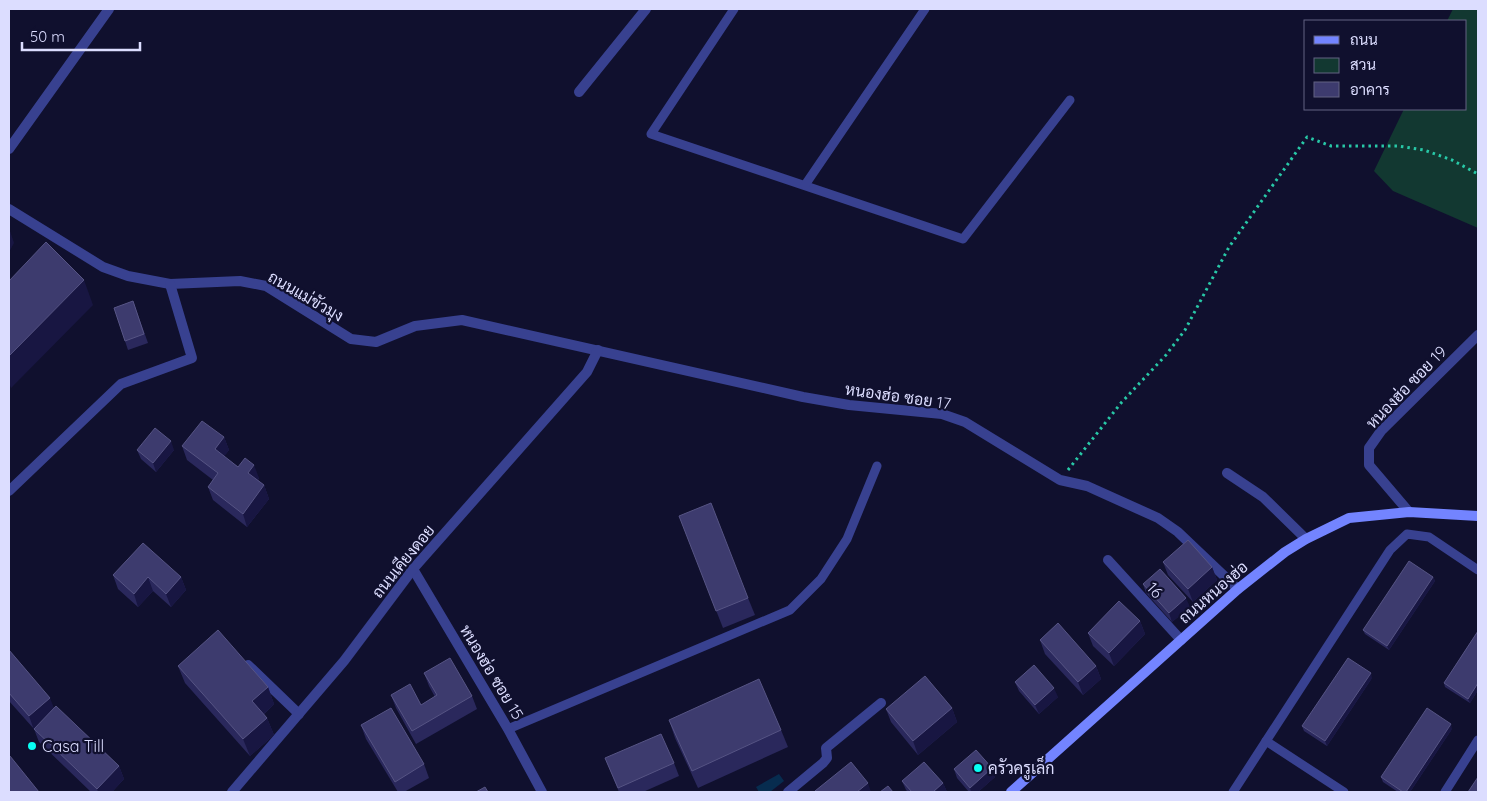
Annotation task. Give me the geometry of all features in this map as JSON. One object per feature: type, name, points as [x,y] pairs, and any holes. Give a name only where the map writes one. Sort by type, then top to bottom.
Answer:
[{"type":"street","points":[[9,149],[109,9]]},
{"type":"street","points":[[579,92],[646,9]]},
{"type":"street","name":"ถนนแม่ขัวมุง","points":[[9,209],[103,267],[128,276],[170,284],[240,282],[266,286],[351,339],[376,342],[415,326],[462,320],[598,350]]},
{"type":"street","points":[[9,491],[121,384],[192,358],[170,284]]},
{"type":"street","name":"หนองฮ่อ ซอย 19","points":[[1409,512],[1369,465],[1369,448],[1380,430],[1478,335]]},
{"type":"street","name":"หนองฮ่อ ซอย 17","points":[[598,350],[849,405],[942,414],[965,422],[1060,480],[1087,486],[1158,518],[1178,532],[1238,588]]},
{"type":"street","name":"ถนนเคียงดอย","points":[[235,791],[344,661],[412,568],[587,372],[598,350]]},
{"type":"street","points":[[1227,472],[1263,497],[1306,539]]},
{"type":"street","name":"ถนนหนองฮ่อ","points":[[1011,792],[1238,588],[1285,552],[1306,539],[1349,518],[1409,512],[1478,516]]},
{"type":"street","name":"16","points":[[1108,560],[1181,640]]},
{"type":"street","name":"หนองฮ่อ ซอย 15","points":[[412,568],[508,729],[542,792]]},
{"type":"street","points":[[237,655],[299,714]]},
{"type":"street","points":[[788,792],[823,763],[828,753],[826,748],[881,703]]},
{"type":"lane","points":[[734,9],[651,134],[963,239],[1070,100]]},
{"type":"lane","points":[[804,185],[925,9]]},
{"type":"lane","points":[[508,729],[790,610],[821,579],[847,539],[878,466]]},
{"type":"lane","points":[[1232,792],[1390,550],[1407,534],[1429,537],[1478,570]]},
{"type":"lane","points":[[1444,792],[1478,740]]},
{"type":"lane","points":[[1266,741],[1344,792]]},
{"type":"path","points":[[1060,480],[1121,403],[1166,355],[1185,330],[1229,247],[1307,137],[1331,146],[1398,146],[1424,150],[1452,160],[1478,174]]},
{"type":"green space","points":[[1453,9],[1478,9],[1478,228],[1393,191],[1374,171],[1404,110],[1467,110],[1467,20],[1448,20]]},
{"type":"water","points":[[779,774],[784,781],[770,792],[759,792],[756,787]]},
{"type":"building","points":[[46,242],[84,280],[9,356],[9,281]]},
{"type":"building","points":[[133,301],[144,334],[125,341],[114,308]]},
{"type":"building","points":[[202,421],[224,437],[215,449],[238,467],[245,458],[254,465],[248,473],[264,485],[243,514],[208,487],[218,473],[182,446]]},
{"type":"building","points":[[155,428],[171,441],[153,463],[137,450]]},
{"type":"building","points":[[711,503],[748,598],[716,611],[679,516]]},
{"type":"building","points":[[1188,540],[1212,567],[1188,589],[1163,562]]},
{"type":"building","points":[[143,543],[181,577],[166,594],[148,577],[134,594],[113,575]]},
{"type":"building","points":[[1409,561],[1433,577],[1387,646],[1363,630]]},
{"type":"building","points":[[1160,569],[1186,598],[1169,613],[1143,584]]},
{"type":"building","points":[[1119,601],[1140,621],[1109,653],[1088,633]]},
{"type":"building","points":[[1058,623],[1096,666],[1078,682],[1040,640]]},
{"type":"building","points":[[218,630],[268,687],[252,701],[267,718],[243,739],[178,666]]},
{"type":"building","points":[[1478,631],[1478,683],[1468,699],[1444,683]]},
{"type":"building","points":[[9,650],[50,698],[29,716],[9,693]]},
{"type":"building","points":[[450,658],[472,696],[412,731],[391,695],[410,684],[421,705],[437,695],[424,673]]},
{"type":"building","points":[[1348,658],[1371,673],[1325,741],[1302,726]]},
{"type":"building","points":[[1034,665],[1054,688],[1035,705],[1015,682]]},
{"type":"building","points":[[925,676],[952,708],[913,741],[886,709]]},
{"type":"building","points":[[759,679],[781,730],[692,771],[669,720]]},
{"type":"building","points":[[56,706],[119,766],[97,789],[34,729]]},
{"type":"building","points":[[391,708],[424,764],[395,782],[361,725]]},
{"type":"building","points":[[1427,708],[1451,724],[1406,792],[1403,792],[1381,777]]},
{"type":"building","points":[[661,734],[674,763],[618,788],[605,758]]},
{"type":"building","points":[[976,750],[992,768],[970,788],[954,769]]},
{"type":"building","points":[[10,756],[39,792],[9,792]]},
{"type":"building","points":[[851,762],[868,783],[857,792],[815,791]]},
{"type":"building","points":[[924,762],[943,783],[933,792],[912,792],[902,781]]},
{"type":"building","points":[[1478,777],[1478,792],[1468,792]]},
{"type":"building","points":[[888,786],[893,792],[880,792]]},
{"type":"building","points":[[485,787],[488,792],[476,792]]},
{"type":"place","name":"Casa Till","points":[[32,746]]},
{"type":"place","name":"ครัวครูเล็ก","points":[[978,768]]}]
